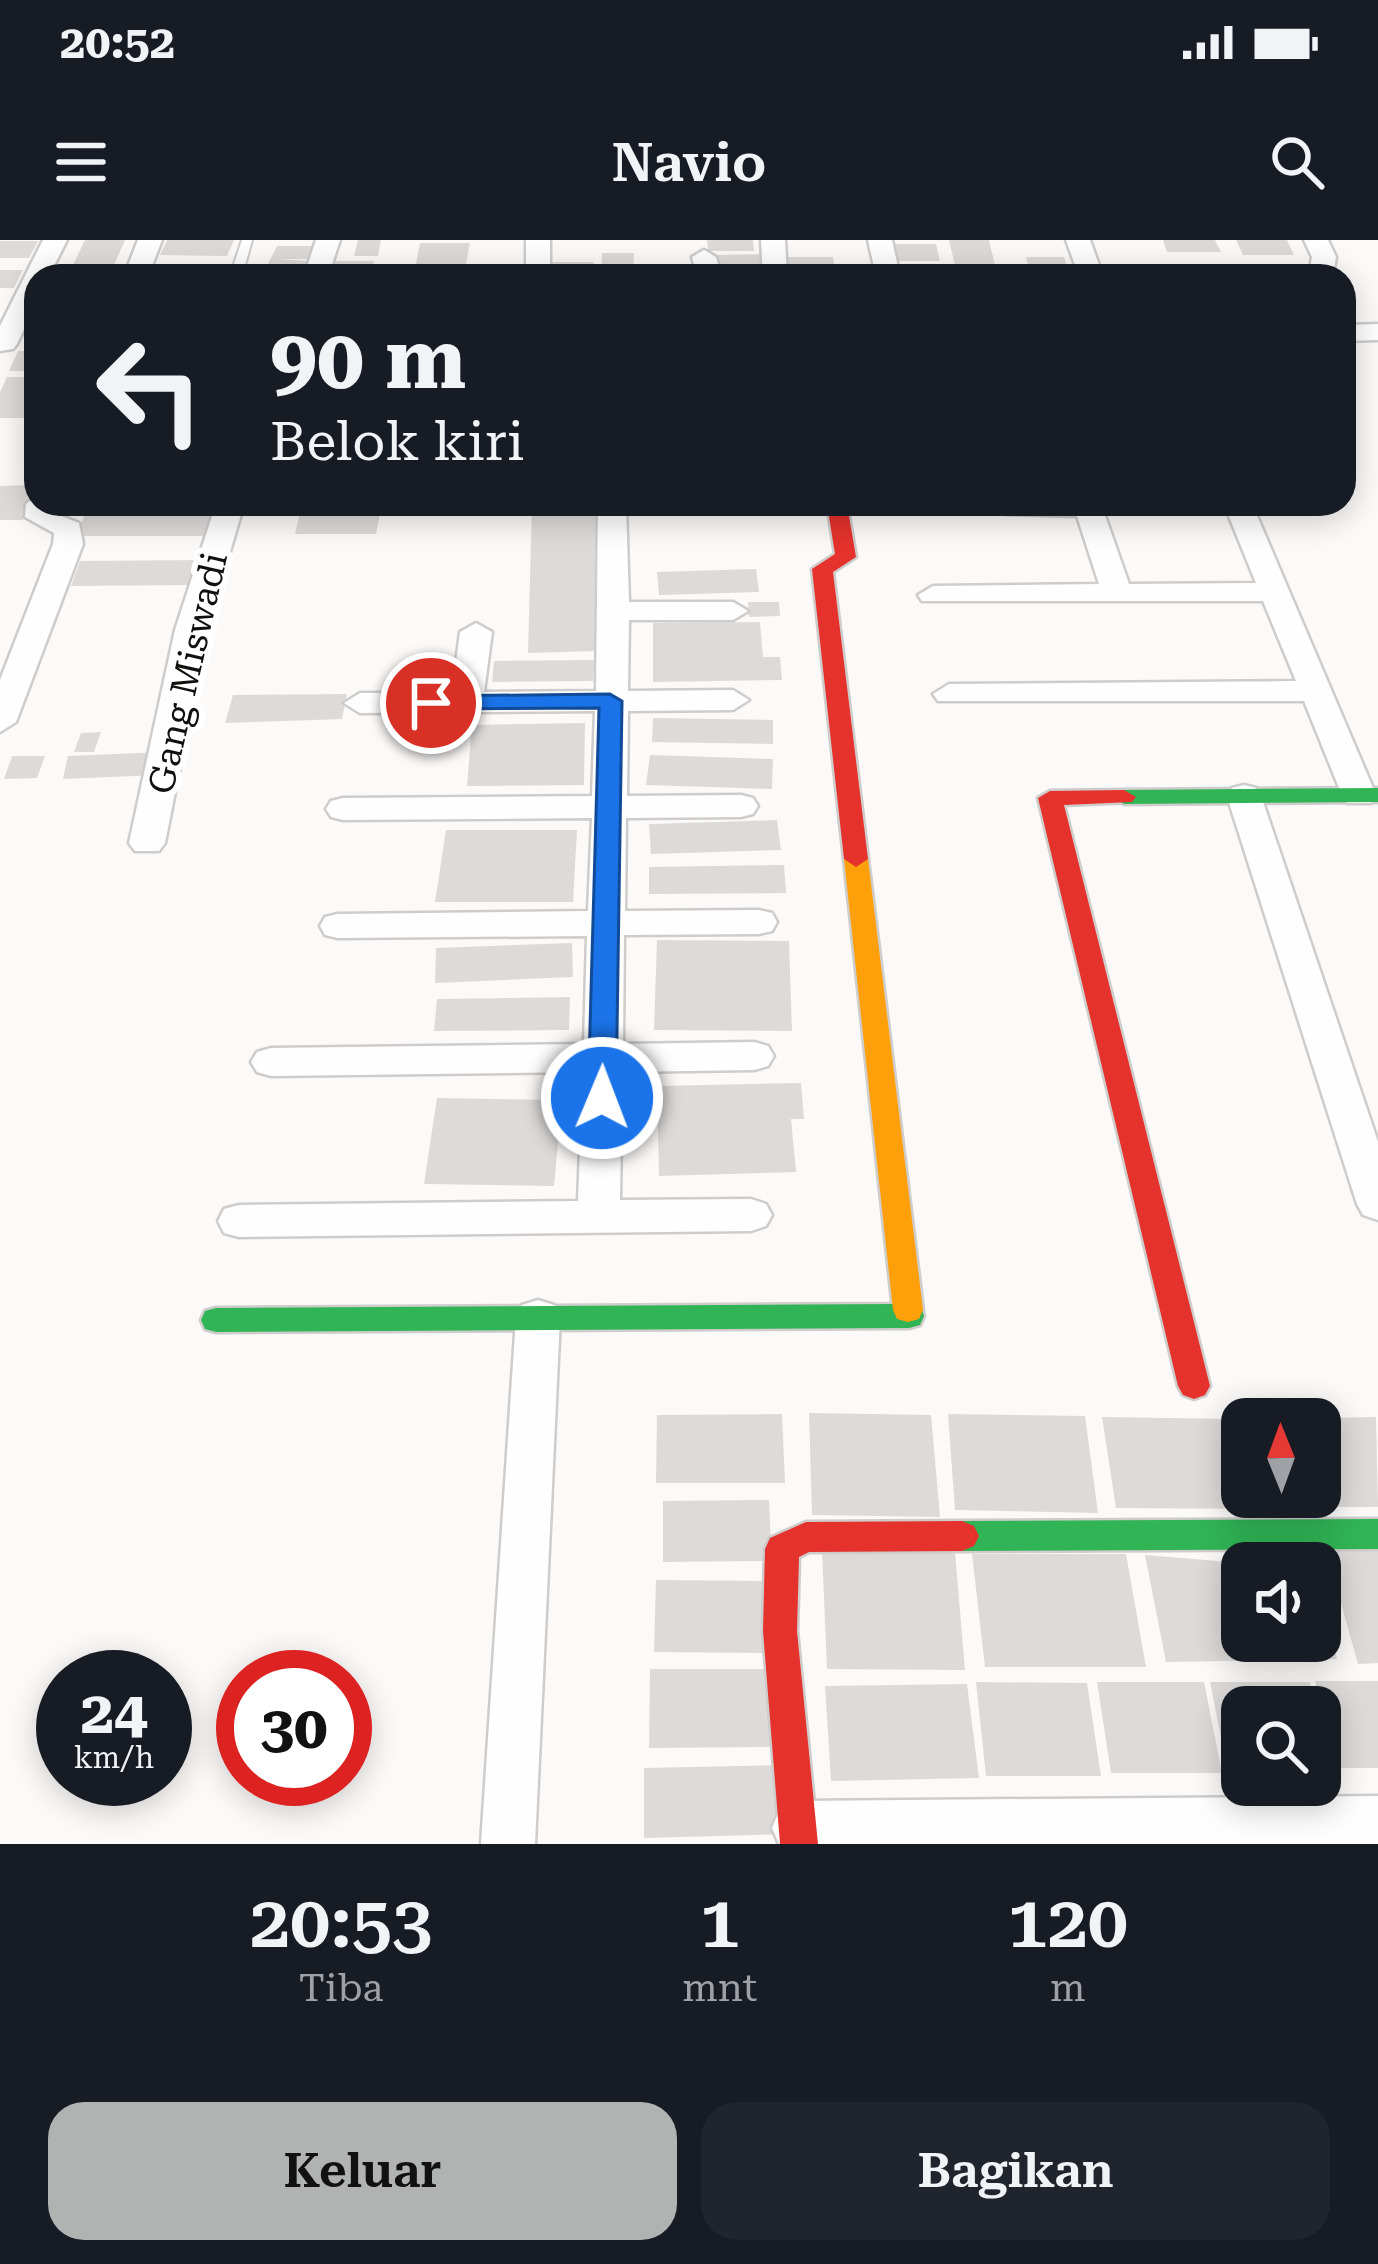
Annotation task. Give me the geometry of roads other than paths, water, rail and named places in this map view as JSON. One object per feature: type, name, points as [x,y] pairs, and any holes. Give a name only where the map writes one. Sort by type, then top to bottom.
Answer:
[{"type":"street","points":[[2,344],[24,302]]},
{"type":"street","points":[[0,722],[68,544],[69,529],[39,516]]},
{"type":"street","name":"Gang Miswadi","points":[[147,843],[191,630],[226,516]]},
{"type":"street","points":[[599,1216],[612,516]]},
{"type":"street","points":[[216,1320],[909,1316],[821,569],[846,557],[839,516]]},
{"type":"street","points":[[1092,516],[1117,593]]},
{"type":"street","points":[[1194,1386],[1050,798],[1368,795],[1317,691],[1243,516]]},
{"type":"street","points":[[933,595],[1276,592]]},
{"type":"street","points":[[614,611],[733,611]]},
{"type":"street","points":[[467,702],[476,632]]},
{"type":"street","points":[[949,694],[1317,691]]},
{"type":"street","points":[[360,703],[733,700]]},
{"type":"street","points":[[1244,796],[1378,1204]]},
{"type":"street","points":[[344,809],[741,806]]},
{"type":"street","points":[[338,926],[759,922]]},
{"type":"street","points":[[271,1062],[754,1056]]},
{"type":"street","points":[[239,1220],[751,1215]]},
{"type":"street","points":[[508,1844],[538,1318]]},
{"type":"street","points":[[1378,1534],[806,1537],[782,1549],[780,1631],[799,1836],[1116,1836],[1378,1822]]}]
